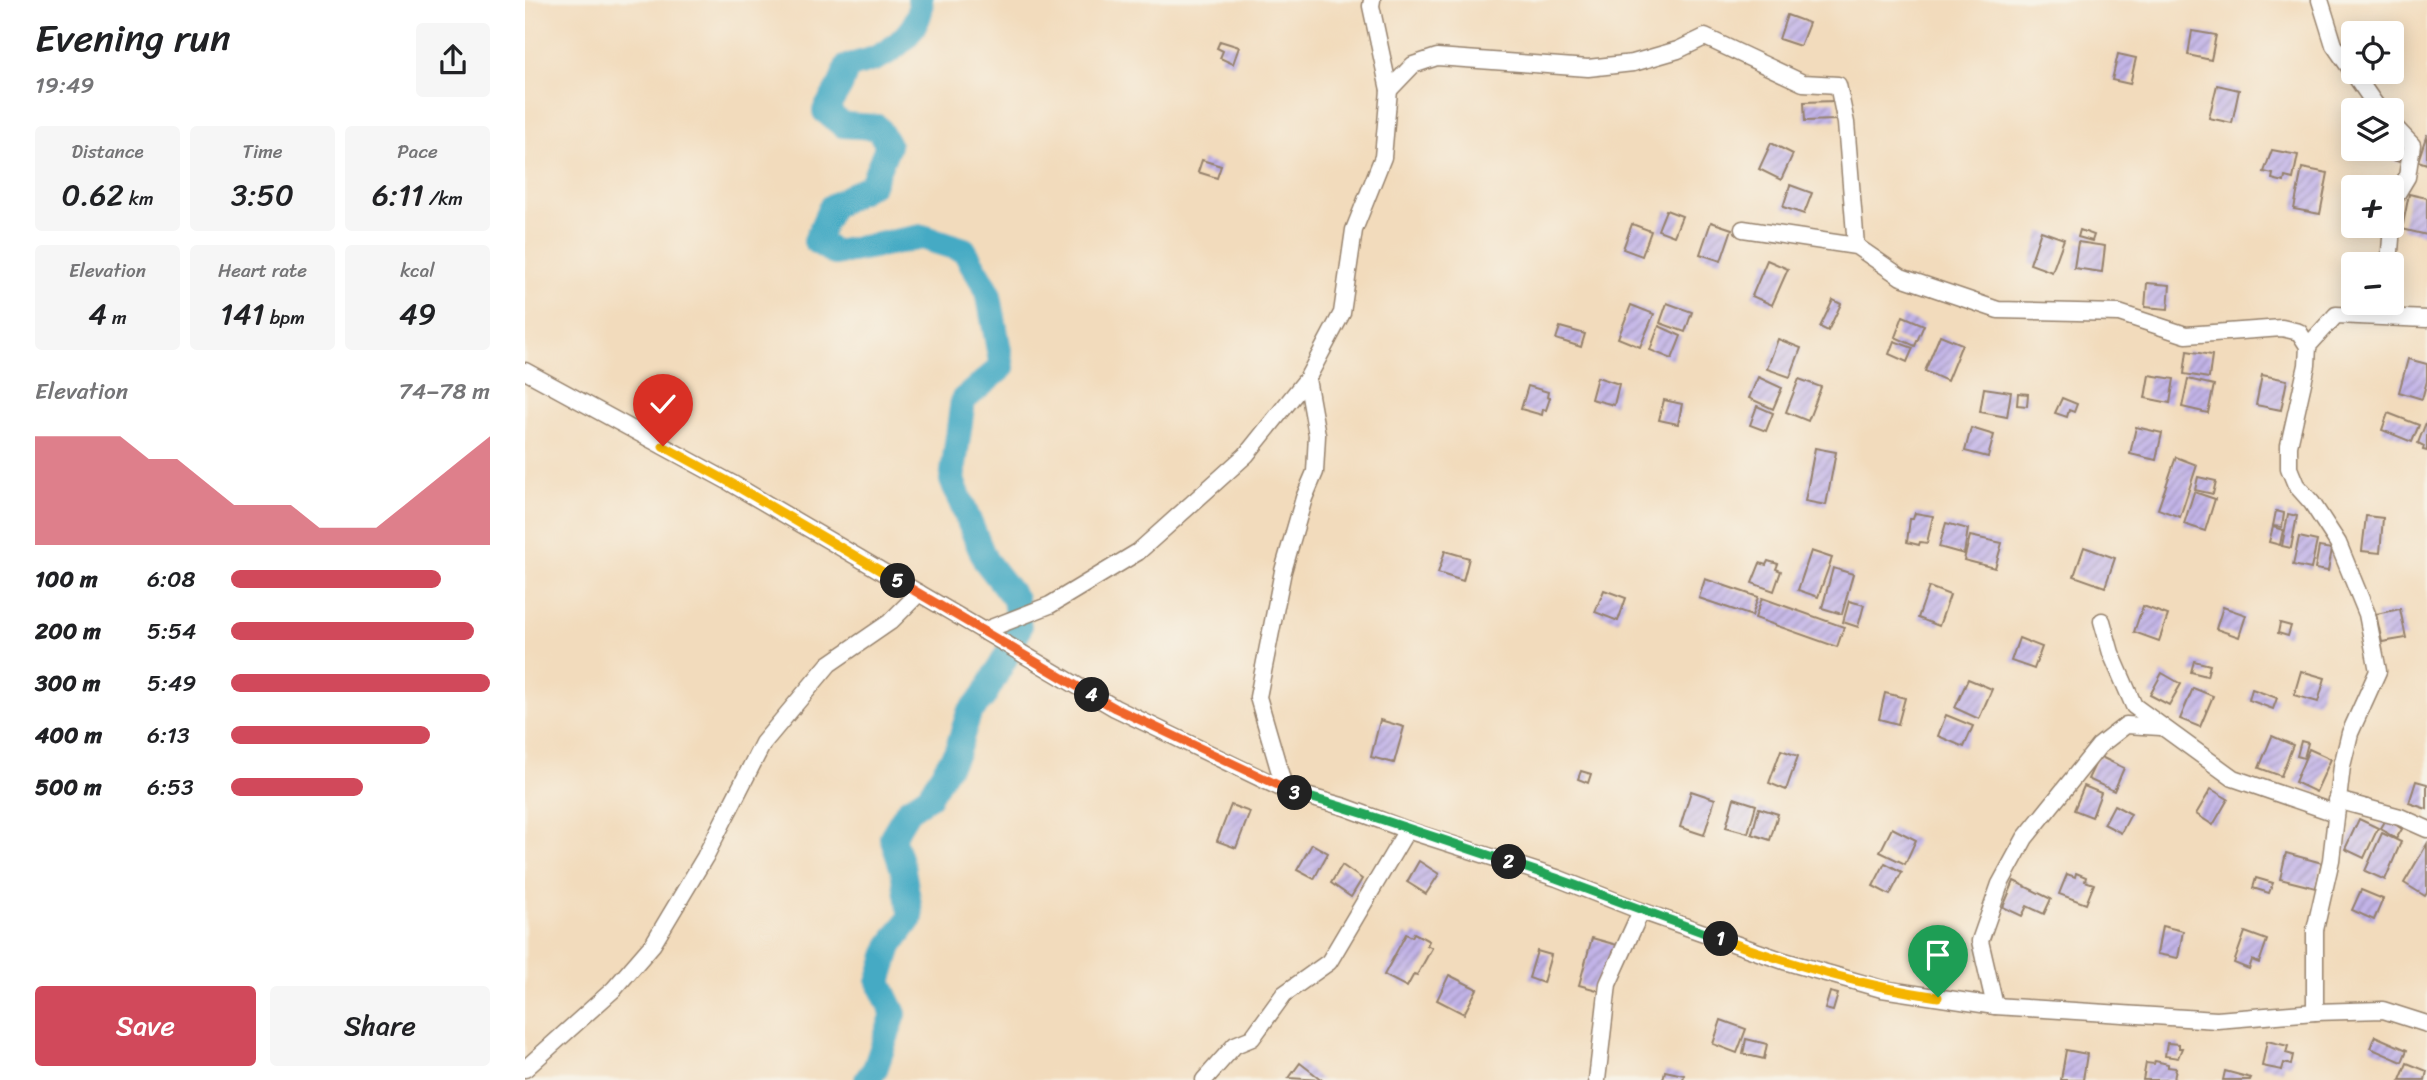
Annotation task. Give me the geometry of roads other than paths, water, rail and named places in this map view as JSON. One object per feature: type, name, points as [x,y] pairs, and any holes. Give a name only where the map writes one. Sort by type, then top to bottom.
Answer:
[{"type":"street","points":[[983,631],[1051,604],[1138,552],[1246,455],[1307,379],[1342,313],[1354,230],[1383,158],[1389,90],[1372,0]]},
{"type":"street","points":[[2320,0],[2334,45],[2371,98]]},
{"type":"street","points":[[1389,90],[1413,65],[1437,57],[1588,68],[1633,64],[1678,50],[1705,37],[1803,83],[1838,85],[1846,122],[1856,246]]},
{"type":"street","points":[[2404,137],[2412,145],[2404,182]]},
{"type":"street","points":[[1743,229],[1856,246],[1901,277],[1999,310],[2119,313],[2186,335],[2282,328],[2299,332],[2308,346],[2307,365],[2290,445],[2289,468],[2296,485],[2312,503],[2338,543],[2367,614],[2378,671],[2350,733],[2336,806],[2331,860],[2315,930],[2315,1012]]},
{"type":"street","points":[[2308,346],[2336,315],[2341,314]]},
{"type":"street","points":[[2404,314],[2427,319]]},
{"type":"street","points":[[525,371],[731,483],[1115,708],[1285,790],[1345,807],[1556,878],[1784,961],[1882,989],[1995,1006],[2217,1020],[2383,1010],[2427,1024]]},
{"type":"street","points":[[1285,790],[1258,697],[1283,571],[1304,498],[1315,472],[1317,435],[1307,379]]},
{"type":"street","points":[[525,1069],[614,989],[653,944],[705,857],[763,743],[829,664],[890,622],[919,593]]},
{"type":"street","points":[[2102,621],[2111,653],[2134,706],[2233,778],[2336,806],[2400,817],[2427,829]]},
{"type":"street","points":[[1995,1006],[1980,941],[2000,884],[2025,838],[2099,746],[2126,724],[2161,727]]},
{"type":"street","points":[[1204,1080],[1235,1045],[1252,1038],[1284,995],[1329,962],[1407,830]]},
{"type":"street","points":[[1597,1080],[1608,984],[1641,911]]},
{"type":"waterway","points":[[920,0],[918,18],[907,35],[882,55],[847,67],[841,84],[825,111],[843,125],[877,127],[888,145],[872,184],[831,207],[816,241],[835,253],[922,237],[964,250],[988,291],[1002,367],[963,400],[952,480],[985,560],[1015,599],[1019,628],[1014,640]]},
{"type":"waterway","points":[[867,1080],[875,1069],[894,1014],[879,982],[890,946],[911,917],[903,870],[892,837],[908,810],[929,796],[957,751],[969,713],[984,696],[1008,653]]}]
